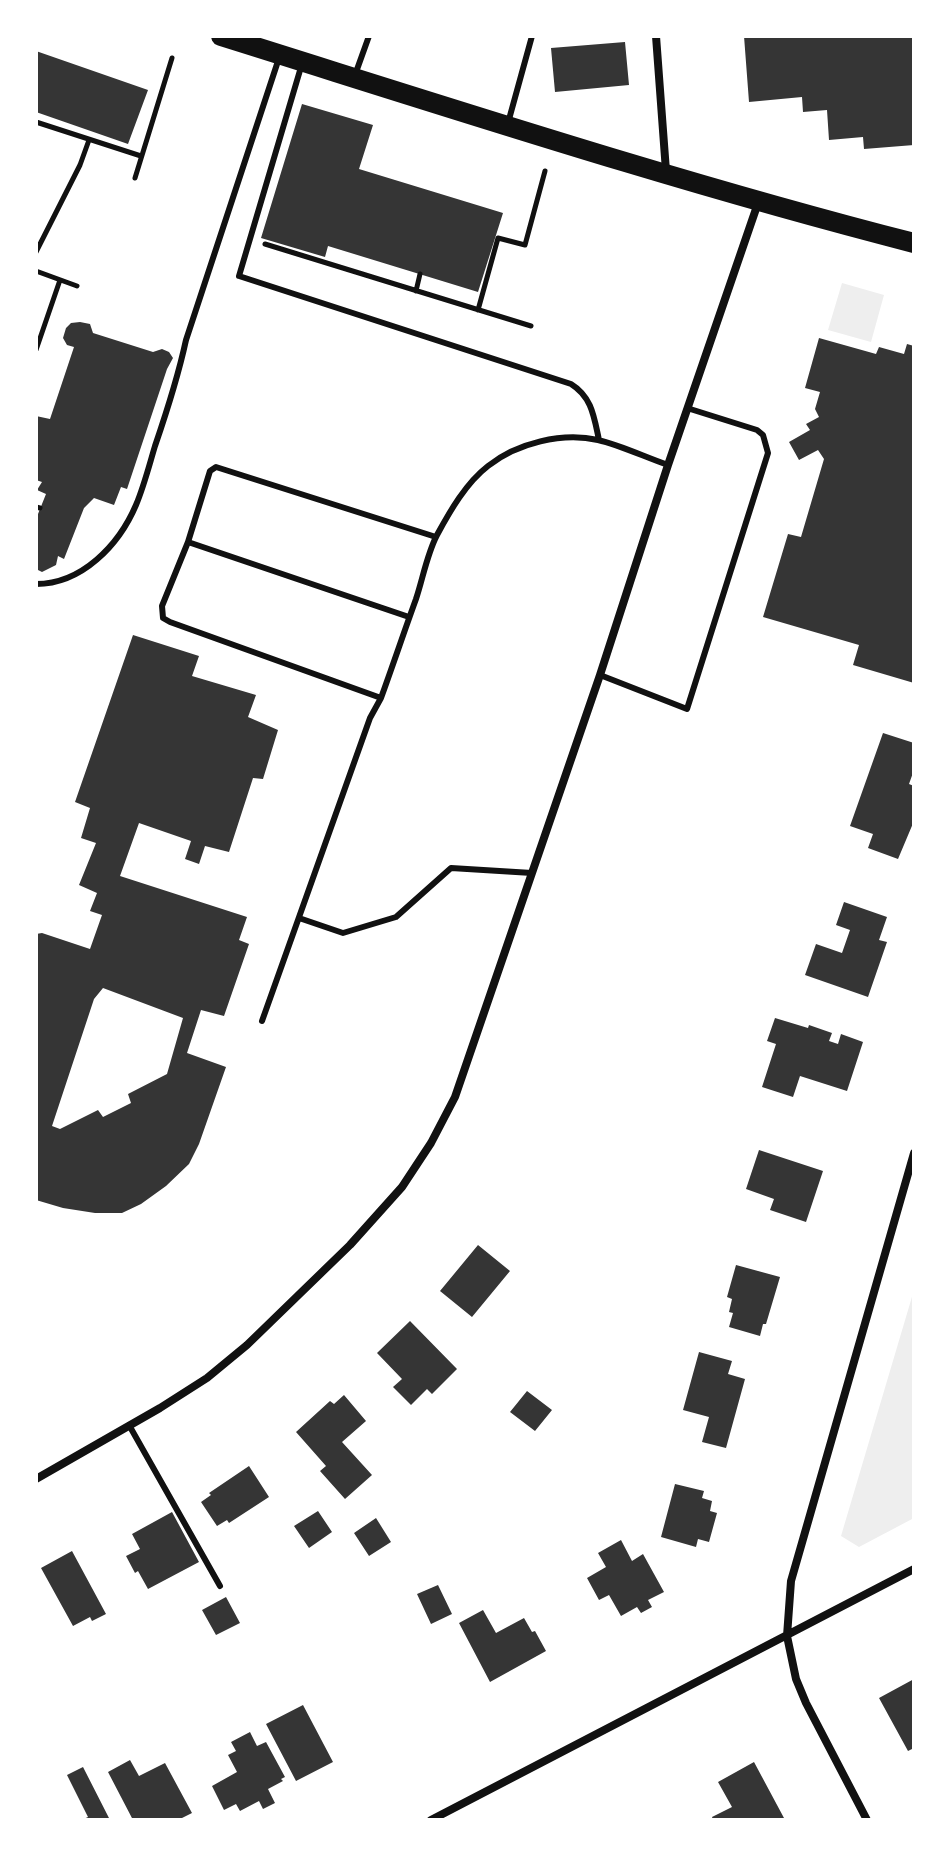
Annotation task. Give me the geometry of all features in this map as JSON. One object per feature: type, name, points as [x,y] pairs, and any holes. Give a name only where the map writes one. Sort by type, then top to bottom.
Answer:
[{"type":"main road","points":[[221,36],[666,175],[914,243]]},
{"type":"street","points":[[656,36],[666,175]]},
{"type":"street","points":[[36,1479],[207,1378],[247,1345],[343,1252],[402,1187],[431,1143],[455,1097],[758,202]]},
{"type":"street","points":[[867,1820],[806,1703],[796,1679],[787,1636],[791,1581],[914,1153]]},
{"type":"street","points":[[431,1820],[914,1569]]},
{"type":"lane","points":[[354,78],[369,36]]},
{"type":"lane","points":[[507,126],[532,36]]},
{"type":"lane","points":[[36,584],[72,576],[98,559],[120,534],[136,504],[280,54]]},
{"type":"lane","points":[[303,62],[239,276],[571,384],[590,402],[599,440]]},
{"type":"lane","points":[[600,675],[687,709],[768,453],[763,435],[757,430],[687,408]]},
{"type":"lane","points":[[262,1021],[370,718],[381,698],[436,537],[462,494],[490,464],[506,454],[551,439],[599,440],[668,465]]},
{"type":"lane","points":[[381,698],[167,621],[163,618],[162,606],[188,542],[210,471],[216,467],[436,537]]},
{"type":"lane","points":[[188,542],[409,617]]},
{"type":"lane","points":[[299,918],[343,933],[396,917],[451,868],[532,873]]},
{"type":"lane","points":[[129,1425],[220,1586]]},
{"type":"path","points":[[135,178],[172,58]]},
{"type":"path","points":[[36,122],[142,157]]},
{"type":"path","points":[[36,252],[80,165],[89,140]]},
{"type":"path","points":[[478,310],[498,238],[525,245],[545,171]]},
{"type":"path","points":[[256,241],[531,326]]},
{"type":"path","points":[[36,271],[77,286]]},
{"type":"path","points":[[416,291],[420,274]]},
{"type":"path","points":[[36,350],[60,280]]},
{"type":"shaded area","points":[[842,283],[884,295],[871,342],[828,330]]},
{"type":"shaded area","points":[[914,1290],[914,1518],[859,1547],[841,1536]]},
{"type":"building","points":[[744,36],[914,36],[914,145],[864,149],[863,137],[829,140],[827,110],[803,112],[802,97],[749,102]]},
{"type":"building","points":[[625,42],[629,85],[555,92],[551,48]]},
{"type":"building","points":[[36,51],[148,90],[128,144],[36,112]]},
{"type":"building","points":[[302,104],[373,125],[359,169],[503,213],[478,292],[328,246],[325,257],[261,238]]},
{"type":"building","points":[[71,323],[90,324],[93,333],[153,352],[162,349],[173,358],[127,489],[121,487],[114,505],[94,498],[84,508],[64,559],[58,556],[56,565],[42,572],[36,569],[36,519],[46,494],[37,490],[42,482],[36,480],[36,416],[50,419],[74,347],[67,345],[63,338],[66,328]]},
{"type":"building","points":[[819,338],[876,354],[879,347],[904,354],[907,344],[914,346],[914,683],[853,665],[859,645],[763,617],[788,534],[801,537],[824,459],[818,450],[799,460],[789,442],[810,430],[806,424],[819,417],[815,409],[820,392],[805,388]]},
{"type":"building","points":[[133,635],[199,656],[192,676],[256,695],[248,717],[278,730],[263,779],[253,778],[229,852],[205,846],[199,864],[185,859],[191,841],[139,823],[120,876],[247,917],[239,940],[249,944],[224,1016],[201,1010],[187,1053],[226,1067],[199,1144],[189,1164],[166,1186],[122,1213],[95,1213],[36,1200],[36,934],[42,933],[90,949],[102,915],[90,911],[97,893],[79,885],[96,843],[81,838],[90,808],[75,802]],"holes":[[[103,988],[183,1018],[167,1074],[128,1094],[131,1103],[103,1117],[98,1110],[60,1129],[52,1126],[94,999]]]},
{"type":"building","points":[[883,733],[914,743],[914,770],[909,784],[914,786],[914,821],[898,859],[868,848],[873,834],[850,826]]},
{"type":"building","points":[[844,902],[887,917],[879,940],[887,942],[868,997],[805,975],[816,944],[842,953],[850,930],[836,925]]},
{"type":"building","points":[[775,1018],[832,1033],[829,1041],[838,1044],[841,1034],[863,1042],[847,1091],[800,1076],[793,1097],[762,1087],[776,1044],[767,1041]]},
{"type":"building","points":[[759,1150],[823,1171],[806,1222],[770,1210],[774,1199],[746,1189]]},
{"type":"building","points":[[478,1245],[510,1271],[472,1317],[440,1291]]},
{"type":"building","points":[[736,1265],[780,1277],[760,1336],[729,1327],[733,1313],[729,1312],[732,1299],[727,1297]]},
{"type":"building","points":[[410,1321],[457,1369],[432,1394],[427,1389],[411,1405],[393,1387],[402,1379],[377,1353]]},
{"type":"building","points":[[699,1352],[732,1361],[728,1374],[745,1379],[726,1448],[702,1442],[709,1417],[683,1410]]},
{"type":"building","points":[[527,1391],[552,1410],[535,1431],[510,1412]]},
{"type":"building","points":[[344,1395],[366,1421],[342,1442],[372,1475],[345,1499],[320,1471],[326,1466],[296,1432],[330,1401],[334,1404]]},
{"type":"building","points":[[249,1466],[269,1497],[229,1523],[227,1520],[217,1526],[201,1502]]},
{"type":"building","points":[[675,1484],[704,1491],[702,1498],[712,1501],[710,1511],[717,1513],[709,1542],[698,1539],[696,1547],[661,1537]]},
{"type":"building","points":[[318,1511],[332,1532],[309,1548],[294,1526]]},
{"type":"building","points":[[172,1512],[199,1562],[148,1589],[126,1556],[140,1549],[132,1534]]},
{"type":"building","points":[[376,1518],[391,1542],[369,1556],[354,1533]]},
{"type":"building","points":[[621,1540],[632,1561],[643,1554],[664,1592],[648,1600],[652,1607],[641,1613],[637,1607],[621,1616],[609,1595],[599,1600],[587,1578],[606,1567],[598,1553]]},
{"type":"building","points":[[72,1551],[106,1614],[92,1621],[90,1617],[73,1626],[41,1568]]},
{"type":"building","points":[[438,1585],[452,1614],[431,1624],[417,1594]]},
{"type":"building","points":[[226,1597],[240,1623],[216,1635],[202,1610]]},
{"type":"building","points":[[483,1610],[496,1633],[524,1618],[546,1651],[490,1682],[459,1623]]},
{"type":"building","points":[[914,1679],[914,1748],[908,1751],[879,1698]]},
{"type":"building","points":[[303,1705],[333,1762],[296,1781],[266,1724]]},
{"type":"building","points":[[250,1732],[257,1746],[266,1742],[285,1777],[268,1789],[275,1803],[263,1809],[259,1801],[240,1811],[236,1804],[224,1810],[212,1786],[237,1772],[228,1755],[236,1751],[231,1742]]},
{"type":"building","points":[[130,1760],[139,1776],[165,1763],[192,1813],[178,1820],[133,1820],[108,1772]]},
{"type":"building","points":[[754,1762],[784,1818],[713,1820],[712,1817],[732,1807],[718,1782]]},
{"type":"building","points":[[83,1767],[110,1820],[81,1820],[88,1817],[67,1775]]}]
